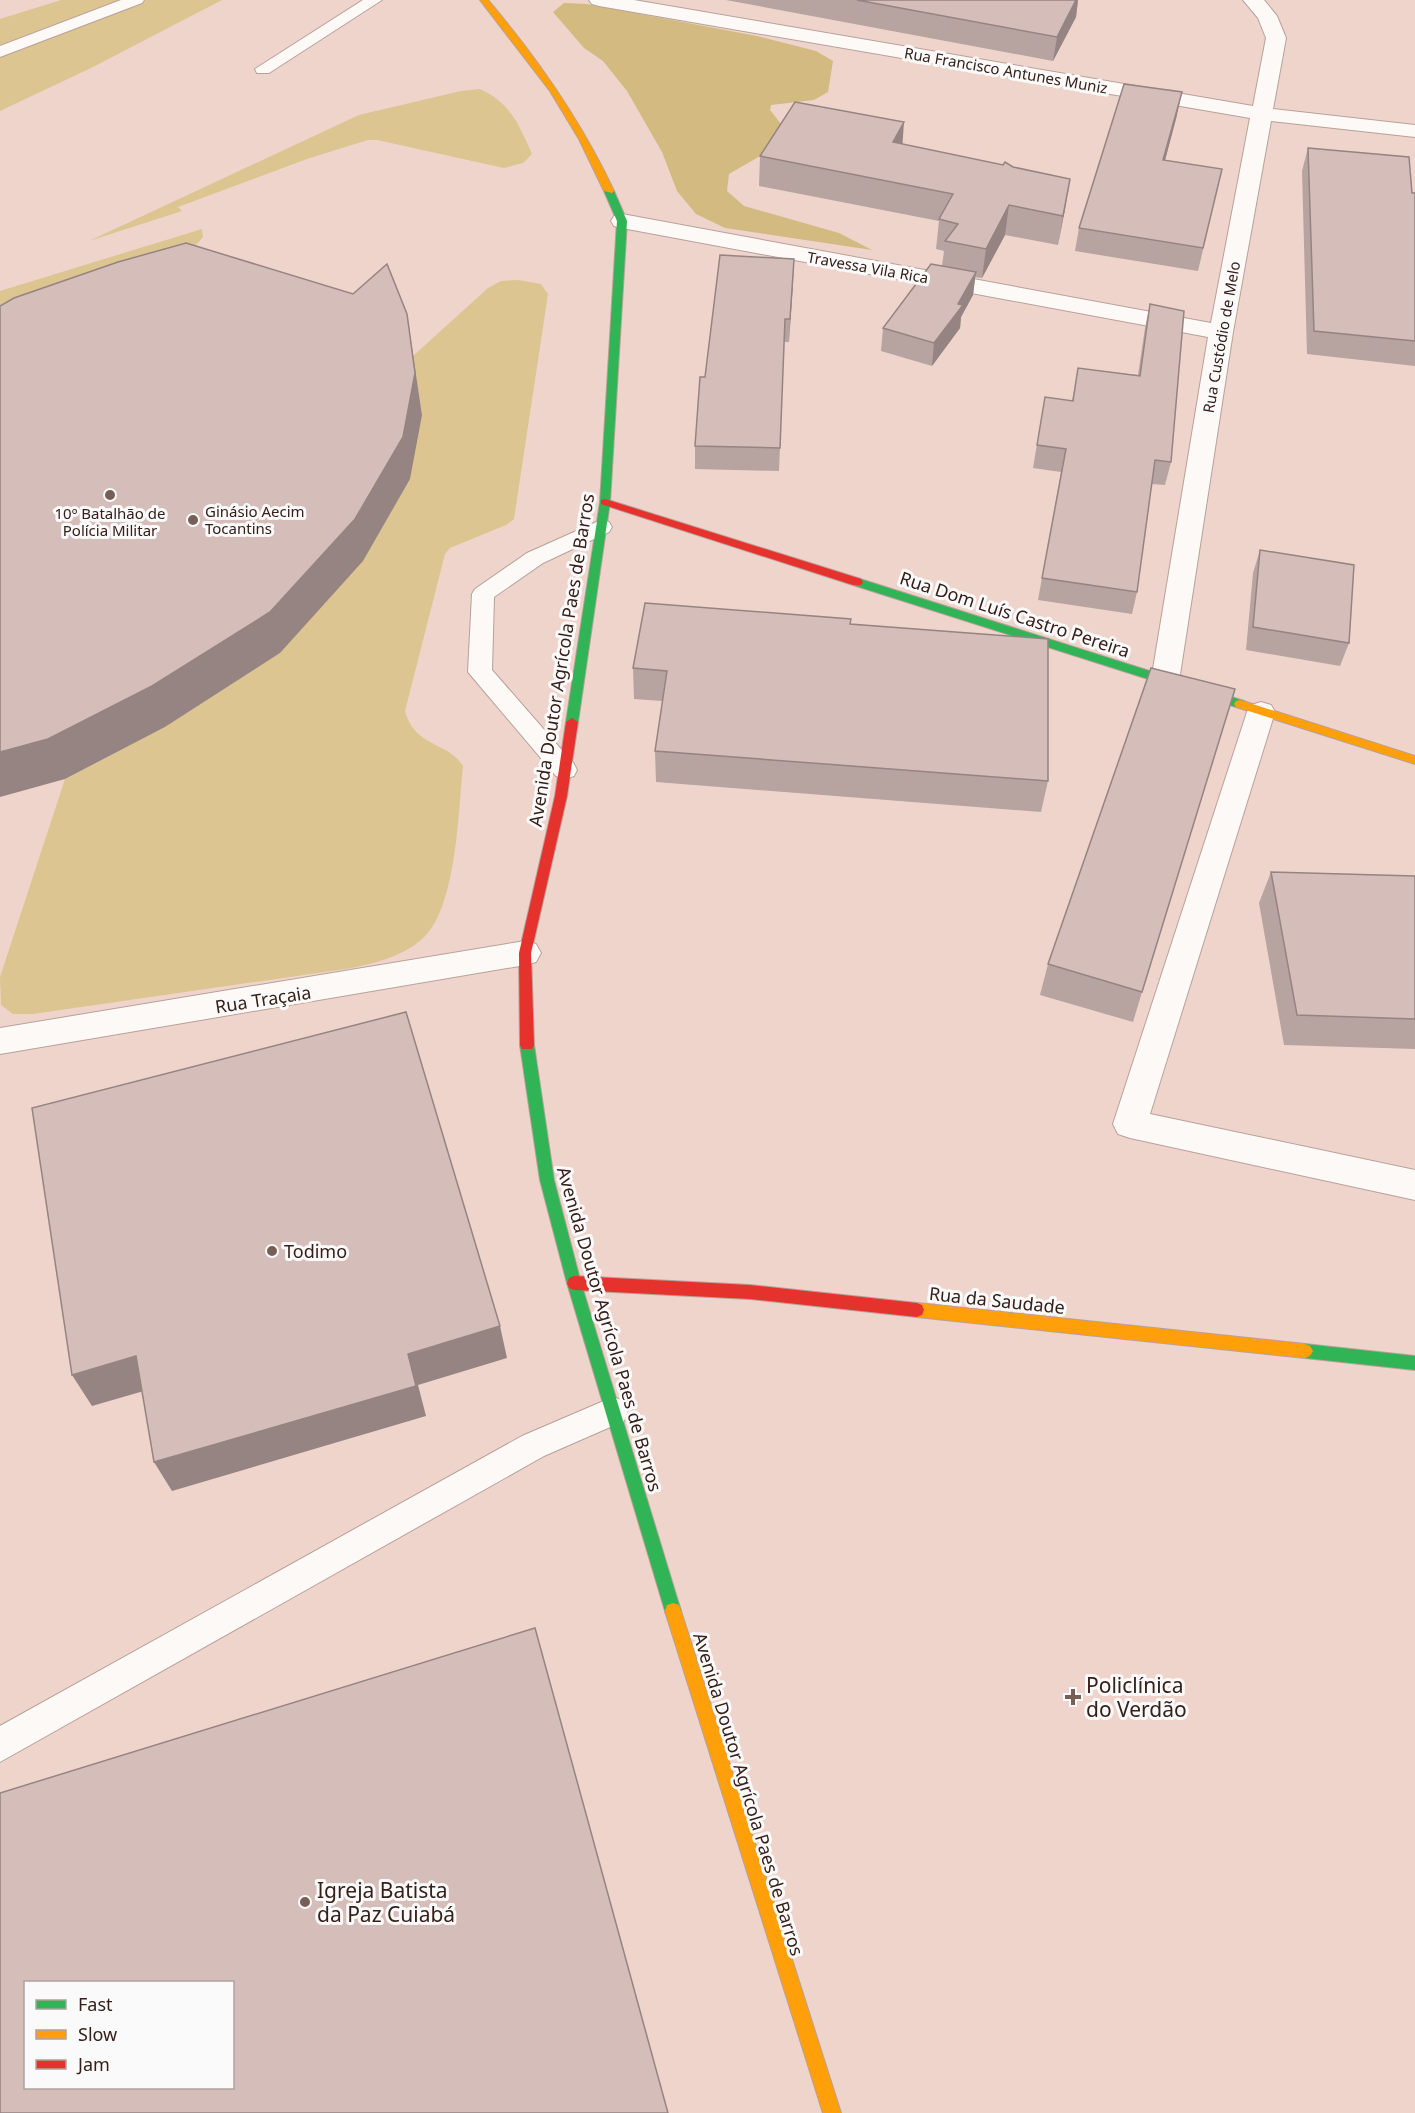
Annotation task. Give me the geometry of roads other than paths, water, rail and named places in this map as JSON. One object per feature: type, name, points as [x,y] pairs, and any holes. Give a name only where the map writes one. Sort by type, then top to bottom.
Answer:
[{"type":"street","name":"Avenida Doutor Agrícola Paes de Barros","points":[[484,0],[534,59],[583,135],[622,221],[601,527],[565,770],[525,953],[526,1040],[545,1168],[574,1283],[706,1721],[832,2113]]},
{"type":"street","name":"Rua Francisco Antunes Muniz","points":[[599,0],[1262,114],[1415,131]]},
{"type":"street","name":"Rua Custódio de Melo","points":[[1165,681],[1221,332],[1276,38],[1267,16],[1253,0]]},
{"type":"street","name":"Travessa Vila Rica","points":[[622,221],[1221,332]]},
{"type":"street","name":"Rua Dom Luís Castro Pereira","points":[[604,502],[1415,760]]},
{"type":"street","points":[[1262,712],[1130,1124],[1415,1185]]},
{"type":"street","name":"Rua Traçaia","points":[[0,1041],[369,981],[525,953]]},
{"type":"street","name":"Rua da Saudade","points":[[574,1283],[750,1292],[1415,1363]]},
{"type":"lane","points":[[0,52],[136,0]]},
{"type":"lane","points":[[263,69],[374,0]]},
{"type":"lane","points":[[565,770],[480,672],[483,594],[536,558],[601,527]]},
{"type":"lane","points":[[0,1745],[533,1446],[613,1411]]},
{"type":"place","name":"10º Batalhão de Polícia Militar","points":[[110,495]]},
{"type":"place","name":"Ginásio Aecim Tocantins","points":[[193,520]]},
{"type":"place","name":"Todimo","points":[[272,1251]]},
{"type":"place","name":"Policlínica do Verdão","points":[[1073,1697]]},
{"type":"place","name":"Igreja Batista da Paz Cuiabá","points":[[305,1902]]}]
